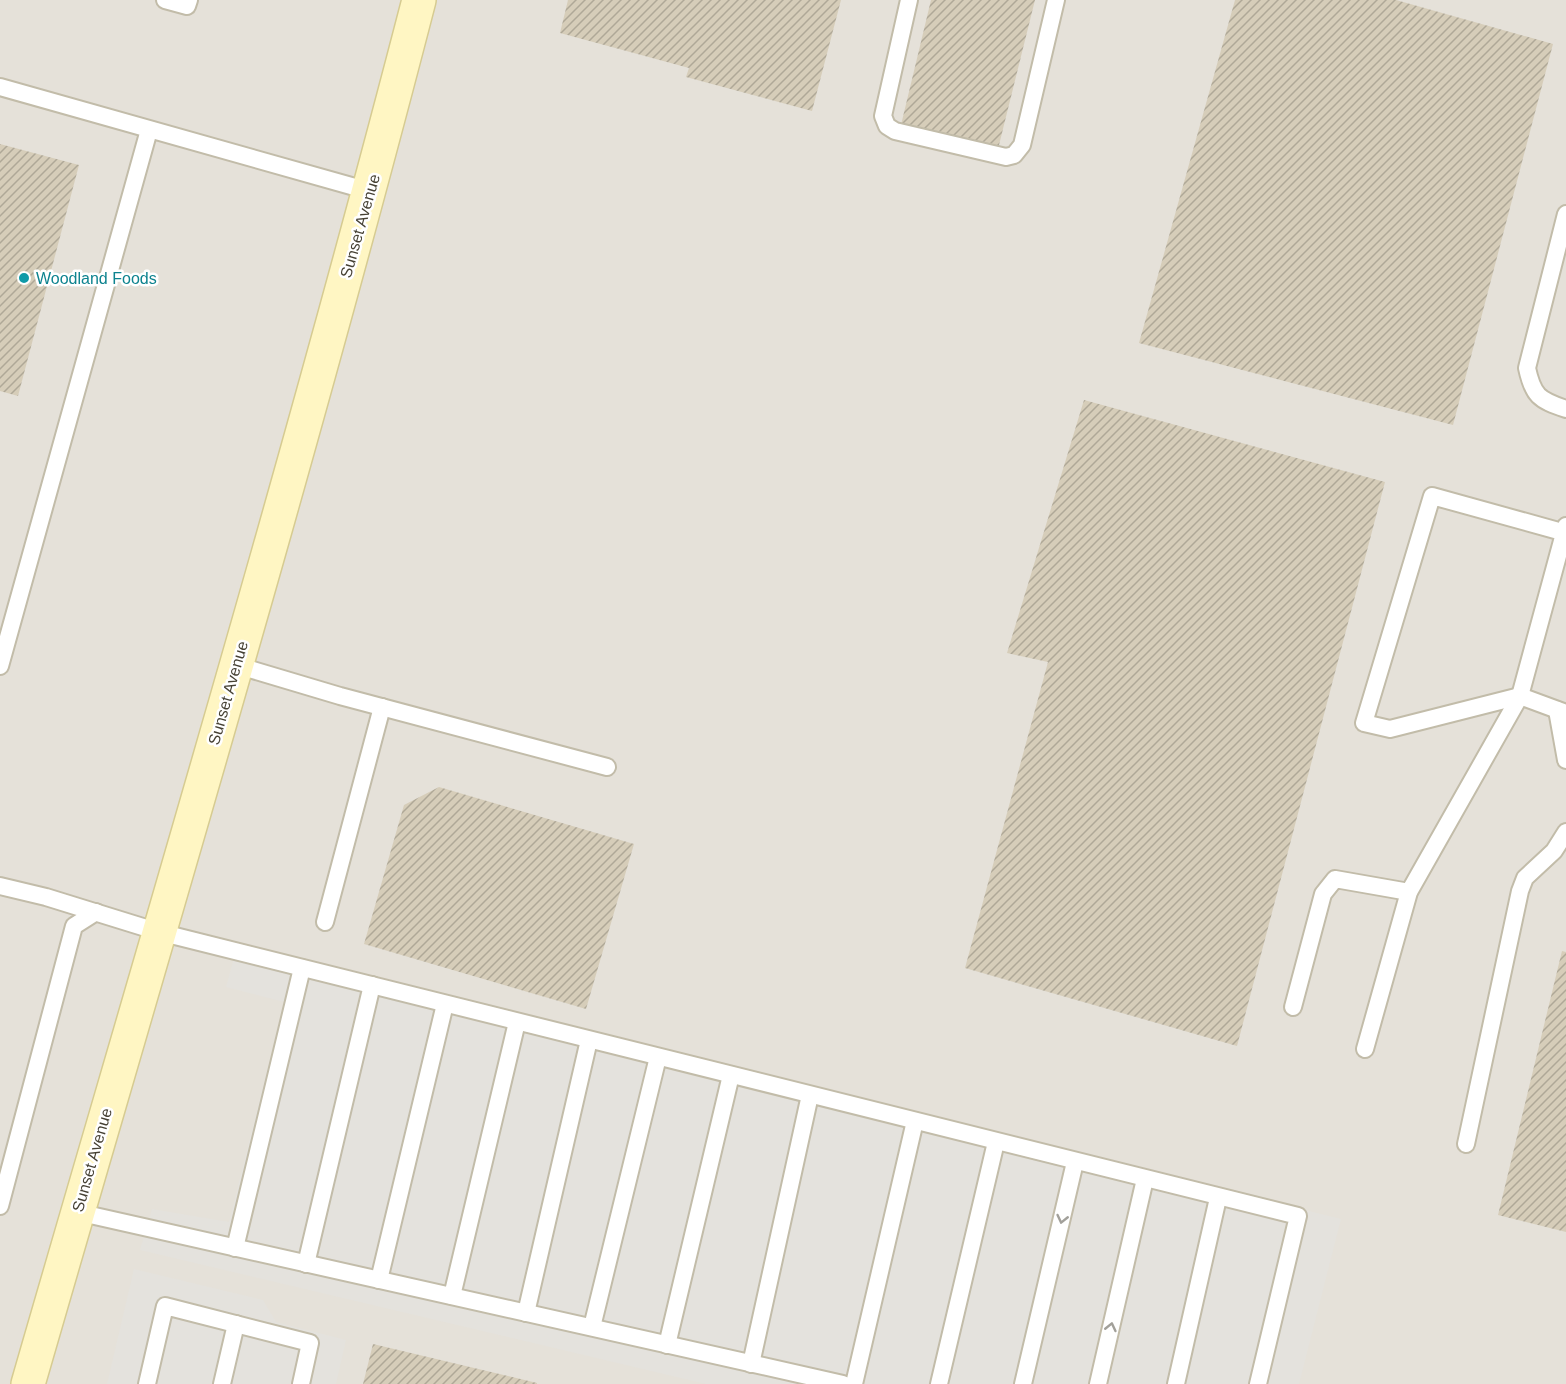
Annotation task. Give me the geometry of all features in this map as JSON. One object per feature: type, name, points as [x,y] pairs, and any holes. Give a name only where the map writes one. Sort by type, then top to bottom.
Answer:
[{"type":"street","name":"Sunset Avenue","points":[[28,1384],[236,665],[369,191],[419,0]]},
{"type":"lane","points":[[165,0],[188,6],[189,0]]},
{"type":"lane","points":[[909,0],[883,116],[887,126],[895,131],[1006,157],[1014,155],[1022,145],[1056,0]]},
{"type":"lane","points":[[0,87],[369,191]]},
{"type":"lane","points":[[0,666],[149,130]]},
{"type":"lane","points":[[1566,214],[1527,368],[1531,387],[1543,401],[1566,409]]},
{"type":"lane","points":[[1365,1049],[1409,892],[1520,696],[1565,531],[1432,496],[1364,723],[1390,729],[1520,696],[1562,711],[1566,760]]},
{"type":"lane","points":[[236,665],[607,767]]},
{"type":"lane","points":[[325,922],[382,707]]},
{"type":"lane","points":[[1466,1144],[1520,891],[1525,878],[1554,851],[1564,837]]},
{"type":"lane","points":[[1293,1007],[1323,894],[1335,879],[1409,892]]},
{"type":"lane","points":[[0,886],[46,897],[159,932],[1298,1216],[1258,1384]]},
{"type":"lane","points":[[0,1206],[74,926],[96,912]]},
{"type":"lane","points":[[235,1248],[302,968]]},
{"type":"lane","points":[[306,1264],[372,985]]},
{"type":"lane","points":[[379,1280],[445,1004]]},
{"type":"lane","points":[[452,1296],[517,1022]]},
{"type":"lane","points":[[526,1313],[589,1040]]},
{"type":"lane","points":[[592,1328],[658,1057]]},
{"type":"lane","points":[[667,1345],[731,1075]]},
{"type":"lane","points":[[751,1364],[810,1095]]},
{"type":"lane","points":[[854,1384],[915,1121]]},
{"type":"lane","points":[[939,1384],[996,1142]]},
{"type":"lane","points":[[1023,1384],[1075,1162]]},
{"type":"lane","points":[[1098,1384],[1145,1179]]},
{"type":"lane","points":[[1176,1384],[1218,1197]]},
{"type":"lane","points":[[77,1212],[843,1384]]},
{"type":"lane","points":[[147,1384],[165,1305],[310,1343],[301,1384]]},
{"type":"lane","points":[[222,1384],[236,1324]]},
{"type":"shaded area","points":[[0,0],[1566,0],[1566,1384],[0,1384]]},
{"type":"shaded area","points":[[238,943],[1341,1219],[1299,1384],[706,1384],[140,1250],[152,1209],[229,1222],[284,1002],[226,987]]},
{"type":"shaded area","points":[[134,1269],[263,1300],[276,1322],[346,1340],[336,1384],[107,1384]]},
{"type":"building","points":[[568,0],[841,0],[812,111],[686,77],[689,68],[560,33]]},
{"type":"building","points":[[931,0],[1035,0],[998,149],[901,125]]},
{"type":"building","points":[[1235,0],[1396,0],[1553,44],[1453,425],[1139,343]]},
{"type":"building","name":"Woodland Foods","points":[[0,144],[79,165],[18,396],[0,391]]},
{"type":"building","points":[[1084,400],[1385,482],[1237,1046],[965,968],[1048,662],[1007,653]]},
{"type":"building","points":[[439,787],[634,844],[586,1009],[364,944],[404,805]]},
{"type":"building","points":[[1562,951],[1566,952],[1566,1232],[1498,1215]]},
{"type":"building","points":[[373,1344],[537,1383],[537,1384],[363,1384]]},
{"type":"place","name":"Woodland Foods","points":[[24,278]]}]
